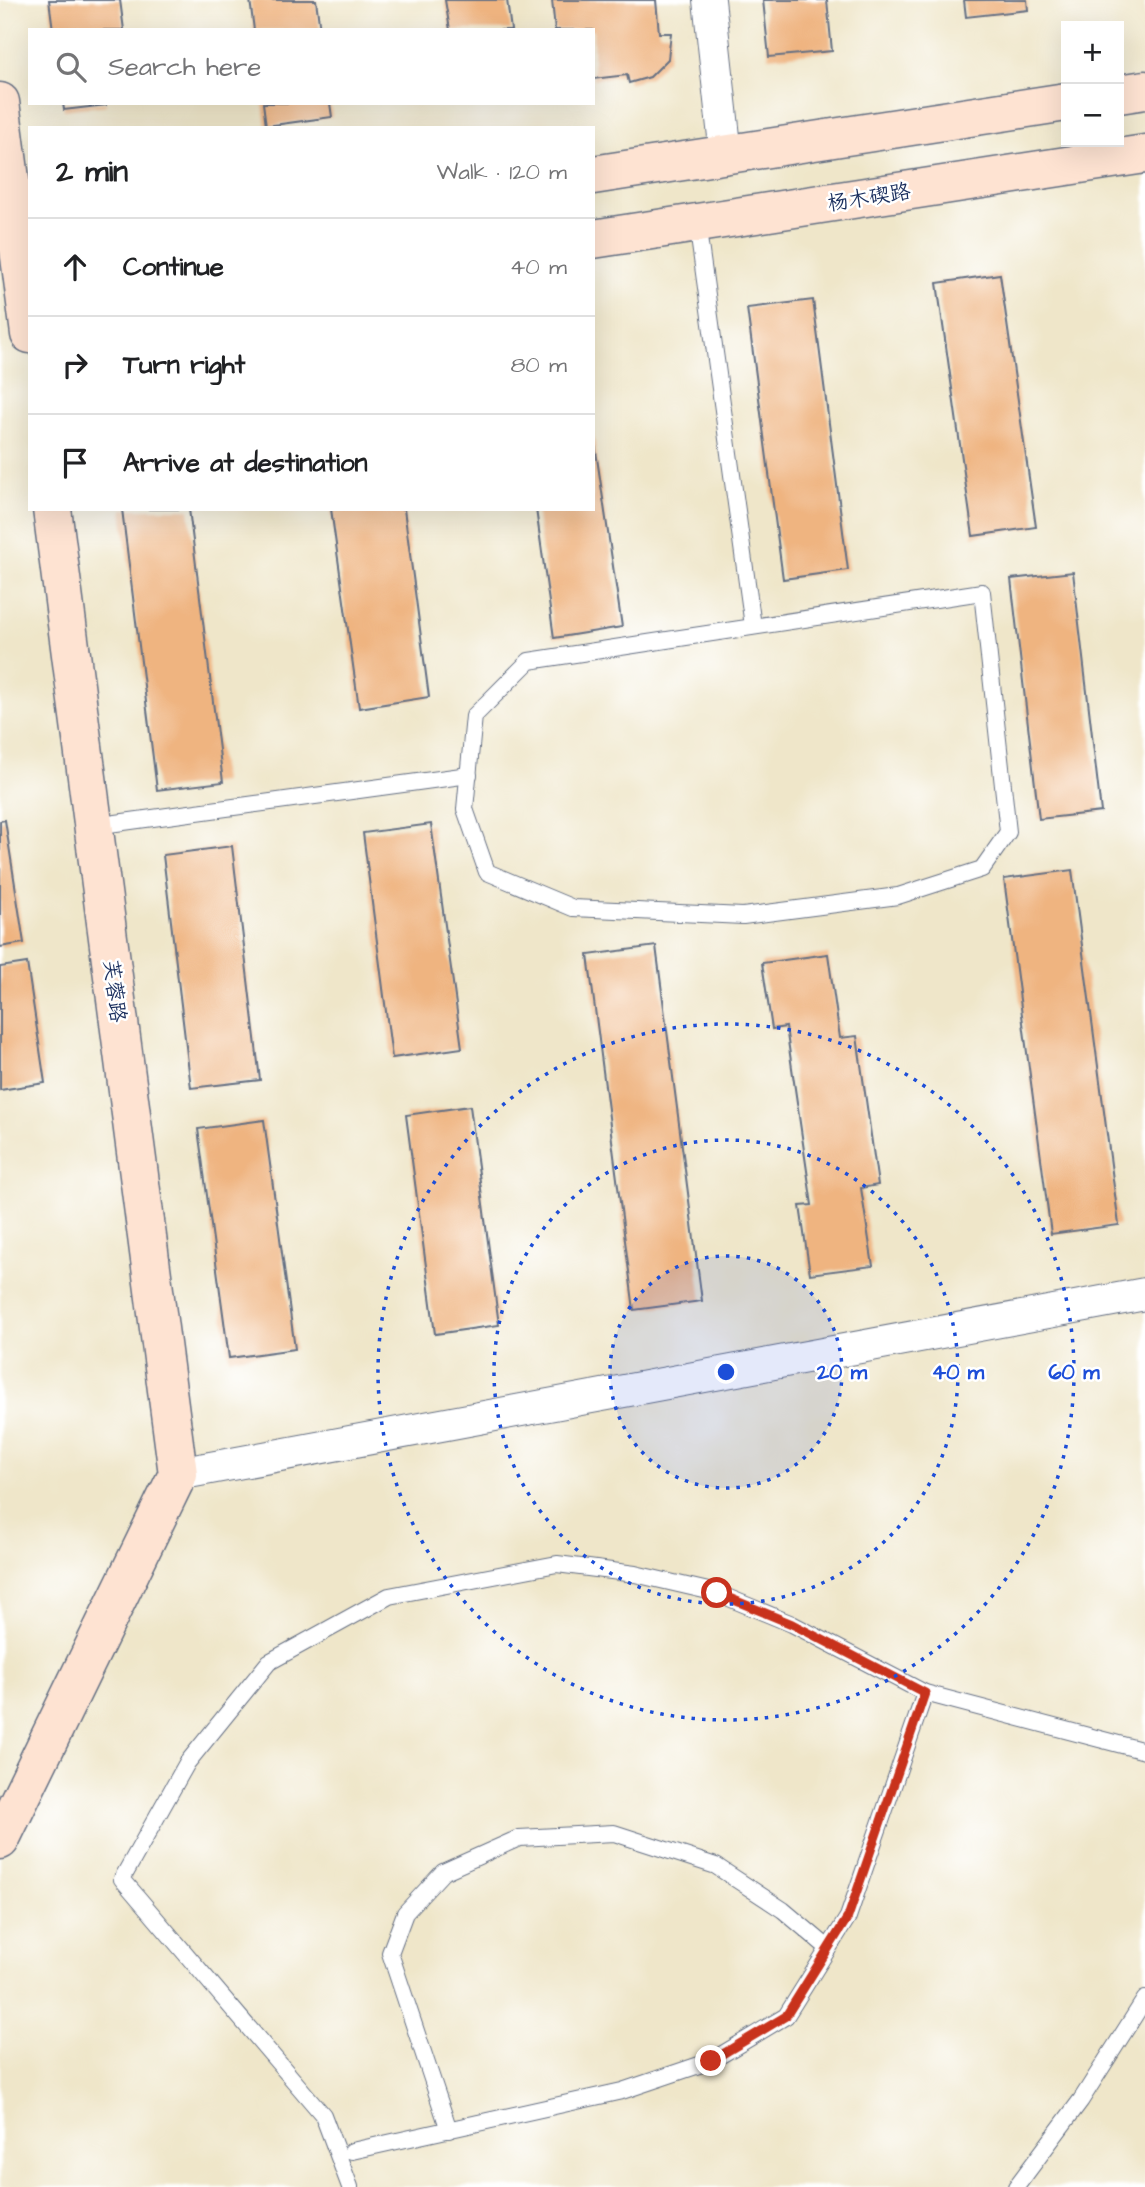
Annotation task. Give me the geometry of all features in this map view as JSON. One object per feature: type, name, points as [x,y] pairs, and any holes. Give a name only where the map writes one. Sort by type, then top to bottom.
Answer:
[{"type":"street","points":[[709,0],[726,155]]},
{"type":"street","points":[[1124,93],[1145,90]]},
{"type":"street","points":[[0,102],[22,329]]},
{"type":"street","points":[[595,175],[1061,103]]},
{"type":"street","name":"杨木碶路","points":[[595,239],[1145,154]]},
{"type":"street","name":"芙蓉路","points":[[52,511],[178,1474]]},
{"type":"street","points":[[0,1840],[178,1474],[1145,1294]]},
{"type":"lane","points":[[697,223],[753,626]]},
{"type":"lane","points":[[982,592],[1007,832],[982,869],[898,896],[743,916],[573,908],[487,872],[465,809],[474,716],[529,660],[753,626],[982,592]]},
{"type":"lane","points":[[93,826],[469,775]]},
{"type":"lane","points":[[350,2187],[323,2115],[122,1880],[187,1763],[270,1662],[389,1596],[557,1564],[635,1574],[717,1593],[792,1624],[925,1693],[1145,1751]]},
{"type":"lane","points":[[352,2151],[622,2091],[711,2061],[786,2016],[848,1917],[925,1693]]},
{"type":"lane","points":[[449,2130],[390,1953],[405,1913],[443,1872],[519,1838],[614,1833],[716,1866],[783,1910],[828,1948]]},
{"type":"lane","points":[[1016,2187],[1081,2100],[1145,1999]]},
{"type":"building","points":[[49,0],[120,0],[124,28],[53,28]]},
{"type":"building","points":[[250,0],[316,0],[320,28],[254,28]]},
{"type":"building","points":[[445,0],[507,0],[511,28],[450,28]]},
{"type":"building","points":[[552,0],[656,0],[659,33],[671,33],[668,59],[650,77],[629,83],[627,75],[595,79],[595,28],[555,28]]},
{"type":"building","points":[[763,0],[827,0],[832,51],[769,57]]},
{"type":"building","points":[[964,0],[1027,0],[1028,10],[966,17]]},
{"type":"building","points":[[63,105],[106,105],[64,110]]},
{"type":"building","points":[[263,105],[330,105],[332,117],[266,126]]},
{"type":"building","points":[[1000,274],[1036,527],[973,536],[937,283]]},
{"type":"building","points":[[813,300],[848,570],[783,579],[747,308]]},
{"type":"building","points":[[595,445],[622,627],[554,638],[536,511],[595,511]]},
{"type":"building","points":[[122,511],[189,511],[223,782],[157,790]]},
{"type":"building","points":[[331,511],[404,511],[429,697],[359,708]]},
{"type":"building","points":[[1073,572],[1101,812],[1039,819],[1011,579]]},
{"type":"building","points":[[5,820],[24,943],[0,947],[0,821]]},
{"type":"building","points":[[431,824],[462,1048],[392,1058],[363,833]]},
{"type":"building","points":[[232,846],[260,1080],[191,1088],[163,855]]},
{"type":"building","points":[[1072,870],[1119,1225],[1051,1234],[1004,879]]},
{"type":"building","points":[[656,946],[702,1301],[634,1310],[588,955]]},
{"type":"building","points":[[828,954],[840,1038],[857,1036],[878,1185],[861,1188],[873,1266],[810,1274],[800,1206],[812,1205],[786,1027],[772,1029],[762,963]]},
{"type":"building","points":[[27,963],[45,1083],[0,1090],[0,967]]},
{"type":"building","points":[[470,1106],[499,1325],[435,1334],[406,1115]]},
{"type":"building","points":[[264,1120],[295,1349],[229,1358],[198,1129]]},
{"type":"route","points":[[711,2061],[786,2016],[848,1917],[925,1693],[792,1624],[717,1593]]}]
